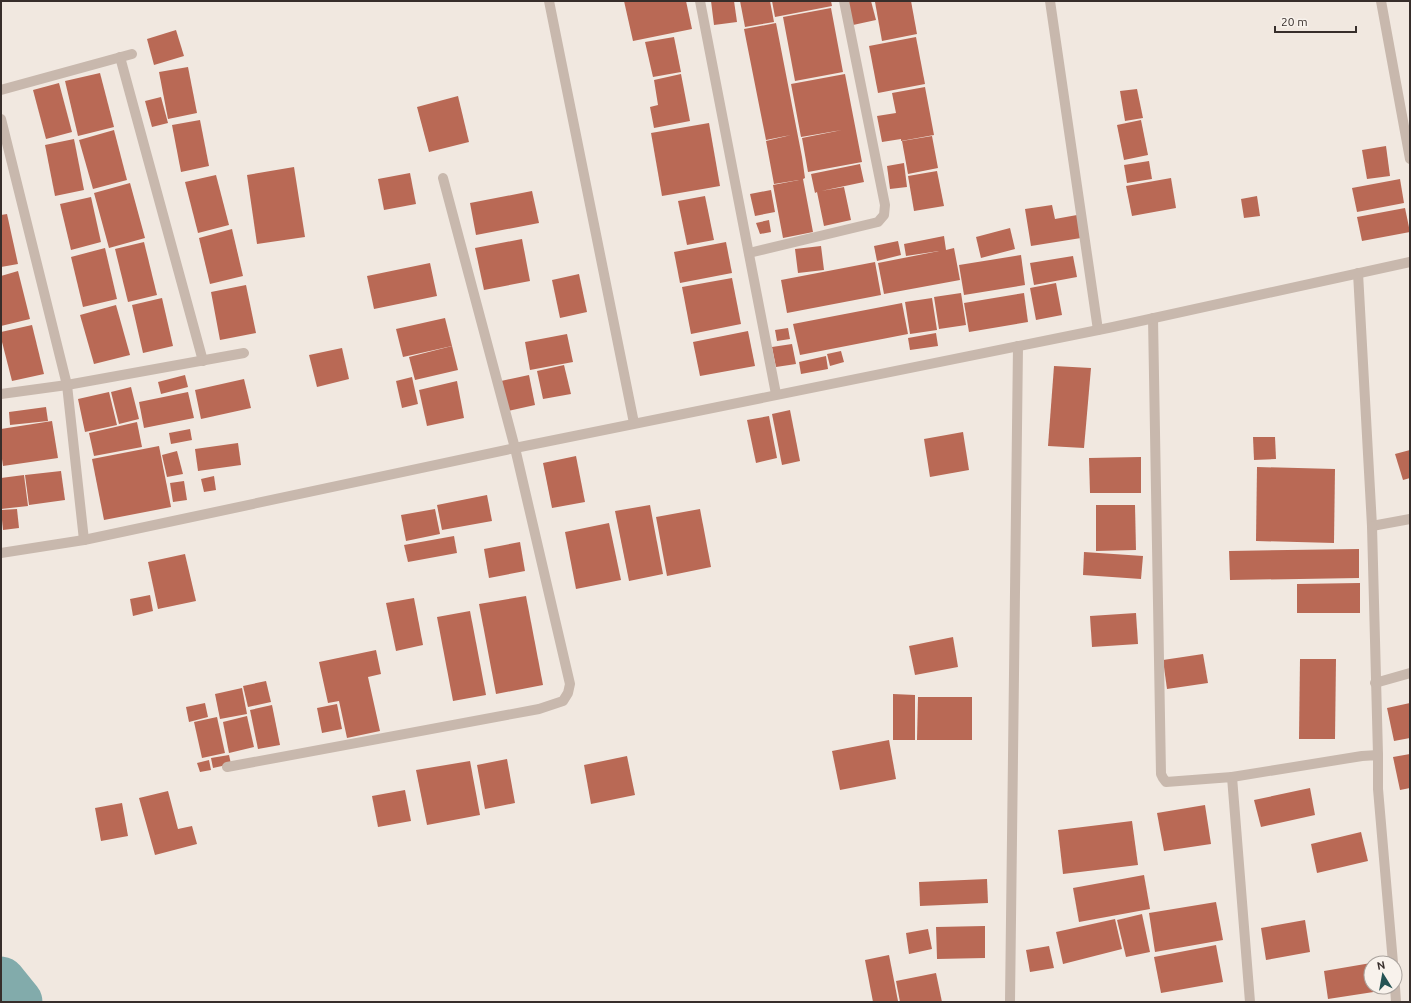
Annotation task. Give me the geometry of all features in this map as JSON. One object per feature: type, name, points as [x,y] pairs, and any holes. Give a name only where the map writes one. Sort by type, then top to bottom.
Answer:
[{"type":"street","points":[[549,1],[634,423]]},
{"type":"street","points":[[700,1],[776,394]]},
{"type":"street","points":[[749,252],[878,222],[884,215],[885,206],[844,1]]},
{"type":"street","points":[[1050,1],[1098,330]]},
{"type":"street","points":[[1381,1],[1410,159]]},
{"type":"street","points":[[1,90],[132,54]]},
{"type":"street","points":[[120,57],[203,360]]},
{"type":"street","points":[[1,119],[67,385],[84,540]]},
{"type":"street","points":[[227,767],[539,709],[563,701],[568,693],[570,684],[515,448],[443,178]]},
{"type":"street","points":[[1,552],[84,540],[634,423],[1098,330],[1410,262]]},
{"type":"street","points":[[1358,273],[1372,526],[1378,789],[1392,955]]},
{"type":"street","points":[[1152,318],[1161,774],[1163,778],[1166,782],[1232,777],[1362,756],[1378,755]]},
{"type":"street","points":[[1010,1002],[1018,346]]},
{"type":"street","points":[[1,394],[67,385],[244,354]]},
{"type":"street","points":[[1372,526],[1410,519]]},
{"type":"street","points":[[1375,683],[1410,673]]},
{"type":"street","points":[[1232,777],[1250,1002]]},
{"type":"building","points":[[624,1],[686,1],[692,29],[633,41]]},
{"type":"building","points":[[711,1],[734,1],[737,22],[714,25]]},
{"type":"building","points":[[740,1],[770,1],[774,22],[745,27]]},
{"type":"building","points":[[772,1],[831,1],[832,6],[775,17]]},
{"type":"building","points":[[848,1],[871,1],[876,20],[853,25]]},
{"type":"building","points":[[911,1],[917,34],[882,41],[875,2]]},
{"type":"building","points":[[831,8],[843,72],[795,81],[783,17]]},
{"type":"building","points":[[776,23],[802,157],[805,178],[803,179],[813,232],[783,238],[773,185],[799,180],[774,184],[766,141],[791,135],[766,140],[744,29]]},
{"type":"building","points":[[176,30],[184,56],[154,65],[147,39]]},
{"type":"building","points":[[674,37],[681,72],[653,77],[645,42]]},
{"type":"building","points":[[916,37],[925,84],[878,93],[869,46]]},
{"type":"building","points":[[188,67],[197,113],[168,119],[159,72]]},
{"type":"building","points":[[100,73],[114,127],[78,136],[65,81]]},
{"type":"building","points":[[681,74],[690,121],[654,128],[650,107],[658,105],[654,80]]},
{"type":"building","points":[[845,74],[862,162],[808,172],[802,138],[842,130],[801,137],[791,84]]},
{"type":"building","points":[[59,83],[72,132],[46,139],[33,90]]},
{"type":"building","points":[[925,87],[934,135],[901,141],[901,139],[882,142],[877,116],[896,113],[892,93]]},
{"type":"building","points":[[1137,89],[1143,118],[1125,121],[1120,91]]},
{"type":"building","points":[[458,96],[469,142],[429,152],[417,107]]},
{"type":"building","points":[[161,97],[168,123],[152,127],[145,101]]},
{"type":"building","points":[[200,120],[209,166],[181,172],[172,125]]},
{"type":"building","points":[[1141,120],[1148,155],[1124,160],[1117,125]]},
{"type":"building","points":[[709,123],[720,186],[662,196],[651,133]]},
{"type":"building","points":[[114,130],[127,180],[93,189],[79,140]]},
{"type":"building","points":[[932,136],[938,168],[908,174],[902,141]]},
{"type":"building","points":[[74,139],[84,190],[55,196],[45,145]]},
{"type":"building","points":[[1386,146],[1390,176],[1367,179],[1362,150]]},
{"type":"building","points":[[1149,161],[1152,179],[1127,183],[1124,165]]},
{"type":"building","points":[[904,163],[907,187],[890,189],[887,166]]},
{"type":"building","points":[[860,164],[864,182],[821,191],[844,187],[851,220],[824,226],[817,192],[815,193],[811,174]]},
{"type":"building","points":[[294,167],[305,237],[257,244],[247,175]]},
{"type":"building","points":[[937,171],[944,206],[914,211],[908,176]]},
{"type":"building","points":[[410,173],[416,204],[384,210],[378,179]]},
{"type":"building","points":[[216,175],[229,225],[198,233],[185,182]]},
{"type":"building","points":[[1171,178],[1176,208],[1132,216],[1126,186]]},
{"type":"building","points":[[1400,179],[1404,203],[1357,212],[1352,188]]},
{"type":"building","points":[[130,183],[145,238],[109,248],[94,193]]},
{"type":"building","points":[[771,190],[775,212],[755,216],[750,194]]},
{"type":"building","points":[[532,191],[539,223],[476,235],[470,203]]},
{"type":"building","points":[[705,196],[714,240],[687,245],[678,201]]},
{"type":"building","points":[[1257,196],[1260,216],[1244,218],[1241,199]]},
{"type":"building","points":[[91,197],[101,242],[71,250],[60,204]]},
{"type":"building","points":[[1052,205],[1055,219],[1077,215],[1081,238],[1031,246],[1025,209]]},
{"type":"building","points":[[1405,208],[1410,232],[1362,241],[1357,217]]},
{"type":"building","points":[[7,214],[18,264],[1,267],[1,215]]},
{"type":"building","points":[[769,220],[771,232],[760,234],[756,223]]},
{"type":"building","points":[[1010,228],[1015,249],[981,258],[976,237]]},
{"type":"building","points":[[232,229],[243,276],[210,284],[199,238]]},
{"type":"building","points":[[944,236],[946,250],[954,248],[960,280],[884,294],[878,263],[939,251],[906,256],[904,244]]},
{"type":"building","points":[[522,239],[530,281],[484,290],[475,248]]},
{"type":"building","points":[[898,241],[901,255],[877,261],[874,246]]},
{"type":"building","points":[[144,242],[157,295],[128,302],[115,249]]},
{"type":"building","points":[[726,242],[732,273],[680,283],[674,252]]},
{"type":"building","points":[[821,246],[824,270],[798,273],[795,249]]},
{"type":"building","points":[[105,248],[117,299],[83,307],[71,257]]},
{"type":"building","points":[[1021,255],[1025,285],[964,295],[959,265]]},
{"type":"building","points":[[1073,256],[1077,277],[1034,285],[1030,263]]},
{"type":"building","points":[[875,262],[881,295],[787,313],[781,280]]},
{"type":"building","points":[[430,263],[437,296],[374,309],[367,276]]},
{"type":"building","points":[[18,271],[30,319],[1,326],[1,276]]},
{"type":"building","points":[[579,274],[587,312],[560,318],[552,280]]},
{"type":"building","points":[[732,278],[741,324],[691,334],[682,287]]},
{"type":"building","points":[[1056,283],[1062,315],[1036,320],[1030,288]]},
{"type":"building","points":[[246,285],[256,333],[220,340],[211,292]]},
{"type":"building","points":[[961,293],[966,325],[939,329],[934,297]]},
{"type":"building","points":[[1024,293],[1028,322],[969,332],[964,303]]},
{"type":"building","points":[[162,298],[173,346],[143,353],[132,305]]},
{"type":"building","points":[[932,298],[937,330],[910,334],[905,302]]},
{"type":"building","points":[[902,303],[908,334],[800,355],[793,324]]},
{"type":"building","points":[[116,305],[130,355],[94,364],[80,315]]},
{"type":"building","points":[[445,318],[452,346],[403,357],[396,329]]},
{"type":"building","points":[[32,325],[44,374],[12,381],[1,338],[1,332]]},
{"type":"building","points":[[788,328],[790,339],[777,341],[775,330]]},
{"type":"building","points":[[748,331],[755,366],[700,376],[693,342]]},
{"type":"building","points":[[936,333],[938,346],[910,350],[908,338]]},
{"type":"building","points":[[567,334],[573,362],[530,370],[525,342]]},
{"type":"building","points":[[792,344],[796,364],[776,367],[772,347]]},
{"type":"building","points":[[452,346],[458,370],[415,380],[409,357]]},
{"type":"building","points":[[342,348],[349,379],[317,387],[309,355]]},
{"type":"building","points":[[841,351],[844,362],[830,366],[827,354]]},
{"type":"building","points":[[826,356],[828,369],[801,374],[799,362]]},
{"type":"building","points":[[564,365],[571,394],[543,399],[537,371]]},
{"type":"building","points":[[1054,366],[1091,368],[1084,448],[1048,446]]},
{"type":"building","points":[[185,375],[188,387],[161,394],[158,382]]},
{"type":"building","points":[[529,375],[535,405],[508,411],[501,381]]},
{"type":"building","points":[[412,377],[418,404],[402,408],[396,381]]},
{"type":"building","points":[[244,379],[251,408],[201,419],[195,390]]},
{"type":"building","points":[[457,381],[464,418],[427,426],[419,390]]},
{"type":"building","points":[[131,387],[139,419],[119,424],[111,392]]},
{"type":"building","points":[[109,392],[117,425],[85,432],[78,399]]},
{"type":"building","points":[[188,392],[194,418],[144,428],[139,402]]},
{"type":"building","points":[[46,407],[48,421],[10,425],[9,412]]},
{"type":"building","points":[[790,410],[800,461],[782,465],[772,414]]},
{"type":"building","points":[[769,416],[777,458],[756,463],[747,420]]},
{"type":"building","points":[[52,421],[58,458],[3,466],[1,452],[1,429]]},
{"type":"building","points":[[137,422],[142,447],[94,456],[89,433]]},
{"type":"building","points":[[190,429],[192,440],[171,444],[169,433]]},
{"type":"building","points":[[963,432],[969,470],[930,477],[924,439]]},
{"type":"building","points":[[1253,437],[1275,437],[1276,459],[1254,460]]},
{"type":"building","points":[[238,443],[241,465],[198,471],[195,449]]},
{"type":"building","points":[[159,446],[171,507],[104,520],[92,459]]},
{"type":"building","points":[[1410,450],[1410,478],[1403,480],[1395,454]]},
{"type":"building","points":[[177,451],[183,474],[167,477],[162,455]]},
{"type":"building","points":[[576,456],[585,502],[552,508],[543,463]]},
{"type":"building","points":[[1141,457],[1141,493],[1090,493],[1089,458]]},
{"type":"building","points":[[1257,467],[1335,469],[1334,543],[1256,541]]},
{"type":"building","points":[[61,471],[65,500],[29,505],[25,475]]},
{"type":"building","points":[[24,475],[28,506],[1,509],[1,478]]},
{"type":"building","points":[[214,476],[216,490],[204,492],[201,479]]},
{"type":"building","points":[[184,481],[187,500],[173,502],[170,483]]},
{"type":"building","points":[[487,495],[492,521],[442,530],[437,505]]},
{"type":"building","points":[[650,505],[663,574],[629,581],[615,511]]},
{"type":"building","points":[[1096,505],[1135,505],[1136,550],[1096,551]]},
{"type":"building","points":[[17,509],[19,528],[3,530],[1,510]]},
{"type":"building","points":[[435,509],[440,534],[406,541],[401,515]]},
{"type":"building","points":[[700,509],[711,567],[667,576],[656,517]]},
{"type":"building","points":[[609,523],[621,580],[576,589],[565,532]]},
{"type":"building","points":[[454,536],[457,553],[408,562],[404,545]]},
{"type":"building","points":[[520,542],[525,571],[489,578],[484,549]]},
{"type":"building","points":[[1359,549],[1359,578],[1230,580],[1229,551]]},
{"type":"building","points":[[1084,552],[1143,556],[1141,579],[1083,575]]},
{"type":"building","points":[[185,554],[196,601],[158,609],[148,562]]},
{"type":"building","points":[[1360,583],[1360,613],[1297,613],[1297,584]]},
{"type":"building","points":[[150,595],[153,611],[133,616],[130,599]]},
{"type":"building","points":[[526,596],[543,685],[496,694],[479,604]]},
{"type":"building","points":[[414,598],[423,645],[396,651],[386,603]]},
{"type":"building","points":[[470,611],[486,695],[453,701],[437,617]]},
{"type":"building","points":[[1136,613],[1138,644],[1092,647],[1090,616]]},
{"type":"building","points":[[953,637],[958,667],[915,675],[909,646]]},
{"type":"building","points":[[376,650],[381,674],[368,677],[380,731],[347,738],[339,701],[328,703],[319,662]]},
{"type":"building","points":[[1203,654],[1208,683],[1167,689],[1163,660]]},
{"type":"building","points":[[1300,659],[1336,659],[1335,739],[1299,739]]},
{"type":"building","points":[[266,681],[271,702],[248,707],[243,686]]},
{"type":"building","points":[[242,688],[247,714],[220,719],[215,694]]},
{"type":"building","points":[[893,694],[915,695],[915,740],[893,740]]},
{"type":"building","points":[[918,697],[972,697],[972,740],[917,740]]},
{"type":"building","points":[[205,703],[208,717],[189,722],[186,707]]},
{"type":"building","points":[[1410,703],[1410,738],[1394,741],[1387,708]]},
{"type":"building","points":[[337,704],[342,729],[322,733],[317,708]]},
{"type":"building","points":[[272,705],[280,745],[258,749],[250,710]]},
{"type":"building","points":[[247,716],[254,747],[229,753],[223,722]]},
{"type":"building","points":[[217,717],[225,753],[202,758],[194,722]]},
{"type":"building","points":[[889,740],[896,779],[840,790],[832,751]]},
{"type":"building","points":[[1410,754],[1410,788],[1400,790],[1393,757]]},
{"type":"building","points":[[229,755],[231,764],[213,768],[211,758]]},
{"type":"building","points":[[627,756],[635,795],[591,804],[584,765]]},
{"type":"building","points":[[507,759],[515,803],[485,809],[477,765]]},
{"type":"building","points":[[209,760],[211,770],[200,772],[197,763]]},
{"type":"building","points":[[470,761],[480,815],[427,825],[416,770]]},
{"type":"building","points":[[1310,788],[1315,815],[1261,827],[1254,800]]},
{"type":"building","points":[[405,790],[411,821],[378,827],[372,796]]},
{"type":"building","points":[[168,791],[178,829],[192,826],[197,844],[155,855],[139,798]]},
{"type":"building","points":[[122,803],[128,836],[101,841],[95,808]]},
{"type":"building","points":[[1205,805],[1211,844],[1164,851],[1157,813]]},
{"type":"building","points":[[1132,821],[1138,865],[1063,874],[1058,830]]},
{"type":"building","points":[[1361,832],[1368,861],[1317,873],[1311,844]]},
{"type":"building","points":[[1144,875],[1150,909],[1079,922],[1073,888]]},
{"type":"building","points":[[987,879],[988,903],[920,906],[919,882]]},
{"type":"building","points":[[1216,902],[1223,940],[1155,952],[1149,913]]},
{"type":"building","points":[[1142,914],[1150,952],[1126,957],[1117,920]]},
{"type":"building","points":[[1115,919],[1122,949],[1063,964],[1056,932]]},
{"type":"building","points":[[1305,920],[1310,952],[1266,960],[1261,928]]},
{"type":"building","points":[[985,926],[985,958],[937,959],[936,927]]},
{"type":"building","points":[[928,929],[932,949],[909,954],[906,933]]},
{"type":"building","points":[[1216,945],[1223,982],[1161,993],[1154,957]]},
{"type":"building","points":[[1049,946],[1054,968],[1030,972],[1026,950]]},
{"type":"building","points":[[889,955],[898,1001],[873,1002],[865,960]]},
{"type":"building","points":[[1363,964],[1363,994],[1328,999],[1324,971]]},
{"type":"building","points":[[936,973],[942,1002],[900,1002],[896,981]]},
{"type":"waterway","points":[[1,981],[18,1002]]}]
